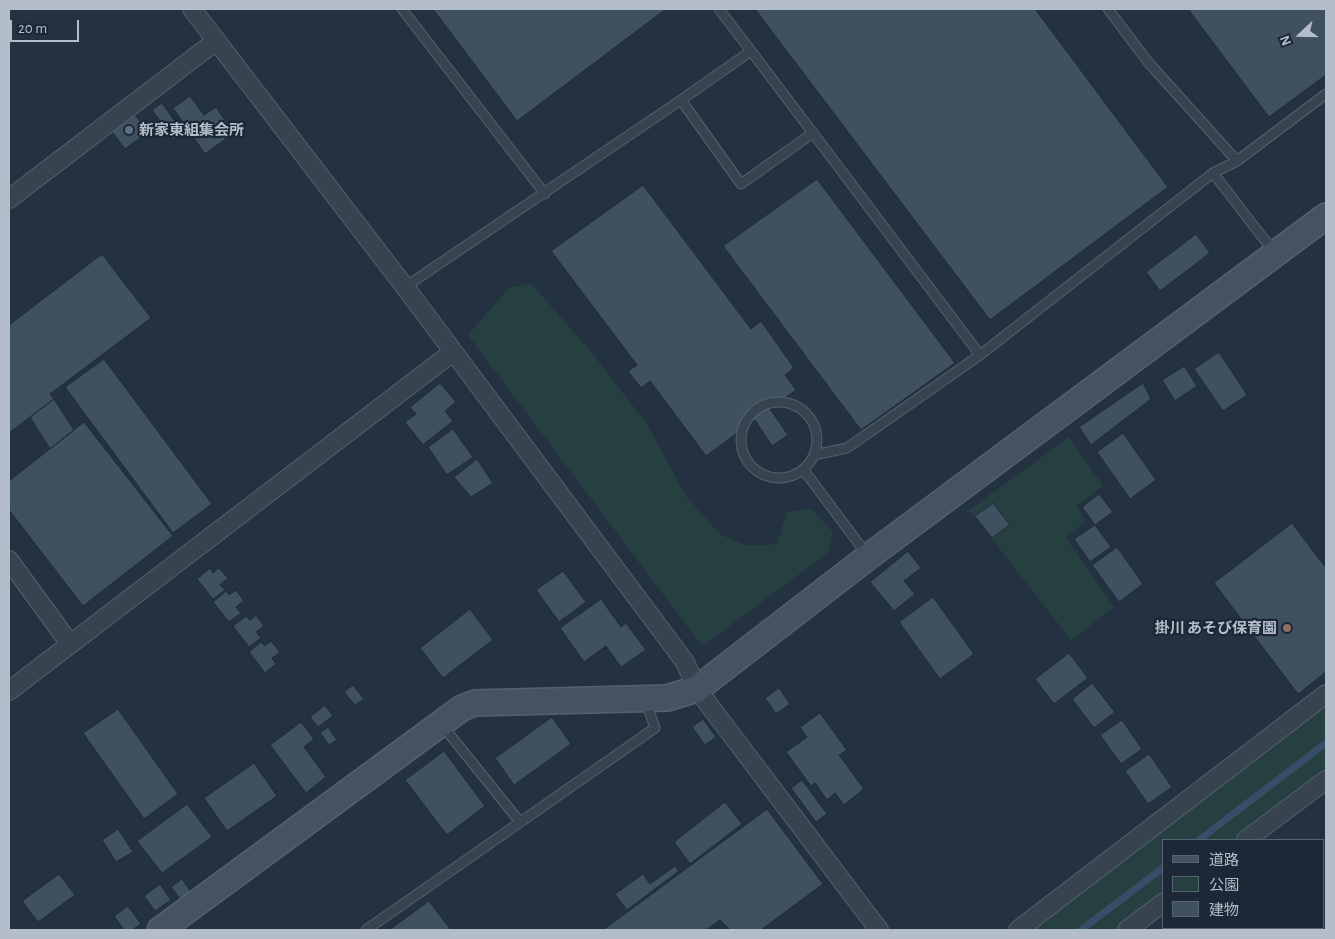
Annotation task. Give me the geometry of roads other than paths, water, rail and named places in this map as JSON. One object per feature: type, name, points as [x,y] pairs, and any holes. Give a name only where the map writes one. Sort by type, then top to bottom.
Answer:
[{"type":"street","points":[[192,9],[405,287],[686,662],[697,688],[879,930]]},
{"type":"street","points":[[9,199],[216,42]]},
{"type":"street","points":[[160,930],[462,708],[474,703],[667,698],[697,688],[868,556],[1275,254],[1324,222]]},
{"type":"street","points":[[9,691],[453,352]]},
{"type":"street","points":[[9,560],[70,644]]},
{"type":"street","points":[[1018,930],[1326,694]]},
{"type":"street","points":[[1247,839],[1326,780]]},
{"type":"street","points":[[1127,930],[1162,904]]},
{"type":"lane","points":[[402,9],[545,194]]},
{"type":"lane","points":[[719,9],[980,354]]},
{"type":"lane","points":[[1108,9],[1148,62],[1237,161]]},
{"type":"lane","points":[[405,287],[545,194],[751,51]]},
{"type":"lane","points":[[814,455],[847,448],[980,354],[1213,173],[1237,161],[1326,94]]},
{"type":"lane","points":[[681,100],[741,184],[813,133]]},
{"type":"lane","points":[[1213,173],[1275,254]]},
{"type":"lane","points":[[778,402],[791,404],[811,418],[816,430],[817,443],[814,455],[808,466],[803,469],[798,474],[786,478],[774,478],[762,474],[752,466],[745,456],[742,432],[747,420],[755,411],[778,402]]},
{"type":"lane","points":[[803,469],[868,556]]},
{"type":"lane","points":[[366,930],[655,728],[645,699]]},
{"type":"lane","points":[[441,723],[520,822]]},
{"type":"waterway","points":[[1200,839],[1326,743]]},
{"type":"waterway","points":[[1081,930],[1162,869]]},
{"type":"place","name":"新家東組集会所","points":[[129,130]]},
{"type":"place","name":"掛川 あそび保育園","points":[[1287,628]]}]
